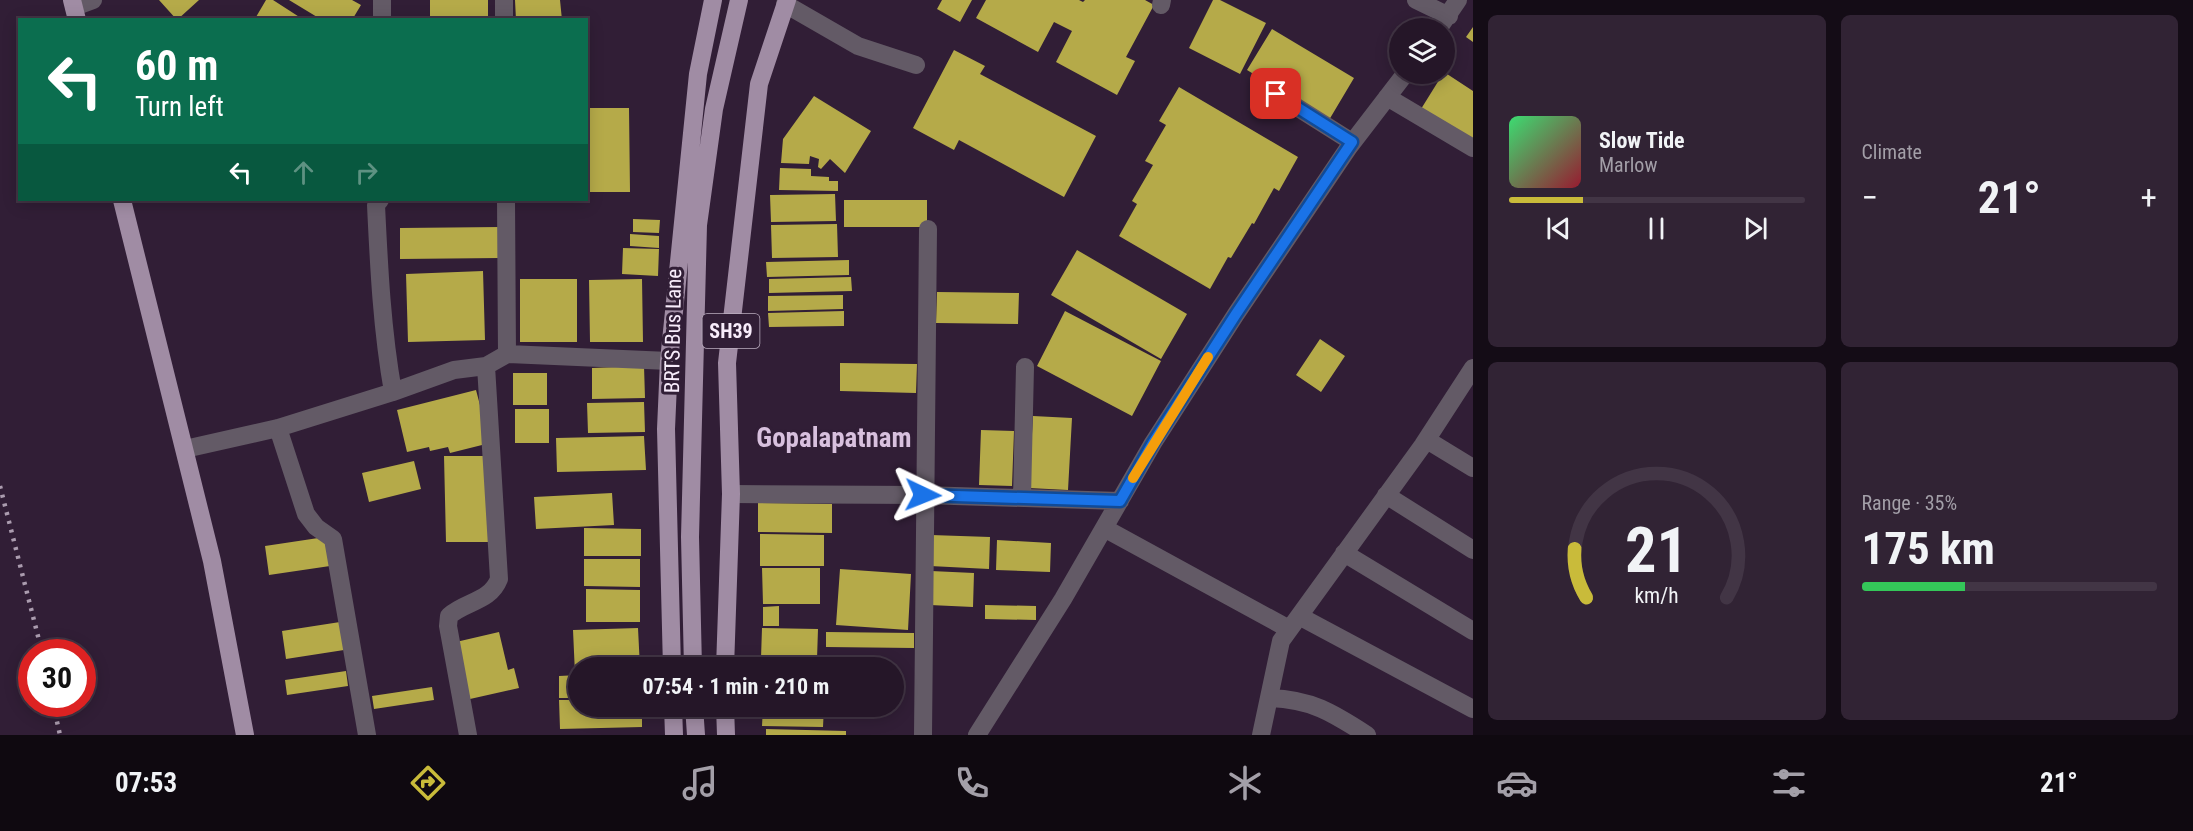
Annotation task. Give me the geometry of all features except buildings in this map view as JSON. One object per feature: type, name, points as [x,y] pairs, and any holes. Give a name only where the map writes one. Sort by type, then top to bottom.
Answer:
[{"type":"main road","name":"SH39","points":[[672,657],[666,429],[669,360],[698,74],[713,0]]},
{"type":"main road","name":"BRTS Bus Lane","points":[[693,657],[690,537],[698,225],[714,109],[739,0]]},
{"type":"main road","name":"SH39","points":[[725,657],[731,494],[727,363],[759,84],[786,2]]},
{"type":"main road","points":[[122,201],[212,561],[245,735]]},
{"type":"main road","points":[[673,717],[674,735]]},
{"type":"main road","points":[[695,717],[696,735]]},
{"type":"main road","points":[[725,717],[726,735]]},
{"type":"street","points":[[74,9],[93,0]]},
{"type":"street","points":[[382,0],[382,18]]},
{"type":"street","points":[[504,0],[504,18]]},
{"type":"street","points":[[1416,0],[1439,18]]},
{"type":"street","points":[[1447,18],[1458,0]]},
{"type":"street","points":[[786,2],[858,46],[916,65]]},
{"type":"street","points":[[977,735],[1063,599],[1153,443],[1352,142],[1398,84]]},
{"type":"street","points":[[1276,94],[1352,142]]},
{"type":"street","points":[[1387,98],[1473,148]]},
{"type":"street","points":[[379,201],[376,205],[380,285],[384,336],[393,392]]},
{"type":"street","points":[[506,201],[507,354]]},
{"type":"street","points":[[923,735],[923,495],[928,229]]},
{"type":"street","points":[[185,449],[278,428],[393,392],[454,369],[486,366],[507,354],[669,360]]},
{"type":"street","points":[[468,735],[448,626],[449,616],[457,609],[485,598],[495,590],[499,579],[486,366]]},
{"type":"street","points":[[1022,498],[1026,367]]},
{"type":"street","points":[[1261,735],[1281,641],[1427,440],[1473,368]]},
{"type":"street","points":[[278,428],[306,514],[316,526],[333,539],[367,735]]},
{"type":"street","points":[[1427,440],[1473,468]]},
{"type":"street","points":[[731,494],[923,495],[1120,501]]},
{"type":"street","points":[[1386,495],[1473,550]]},
{"type":"street","points":[[1104,528],[1473,709]]},
{"type":"street","points":[[1344,553],[1473,631]]},
{"type":"street","points":[[1269,698],[1294,698],[1327,709],[1367,735]]},
{"type":"railway","points":[[0,486],[39,639]]},
{"type":"railway","points":[[56,717],[60,735]]},
{"type":"slow traffic","points":[[1133,478],[1208,357]]},
{"type":"district","name":"Gopalapatnam","points":[[834,438]]},
{"type":"route","points":[[923,495],[1120,501],[1153,443],[1236,314],[1352,142],[1276,94]]}]
